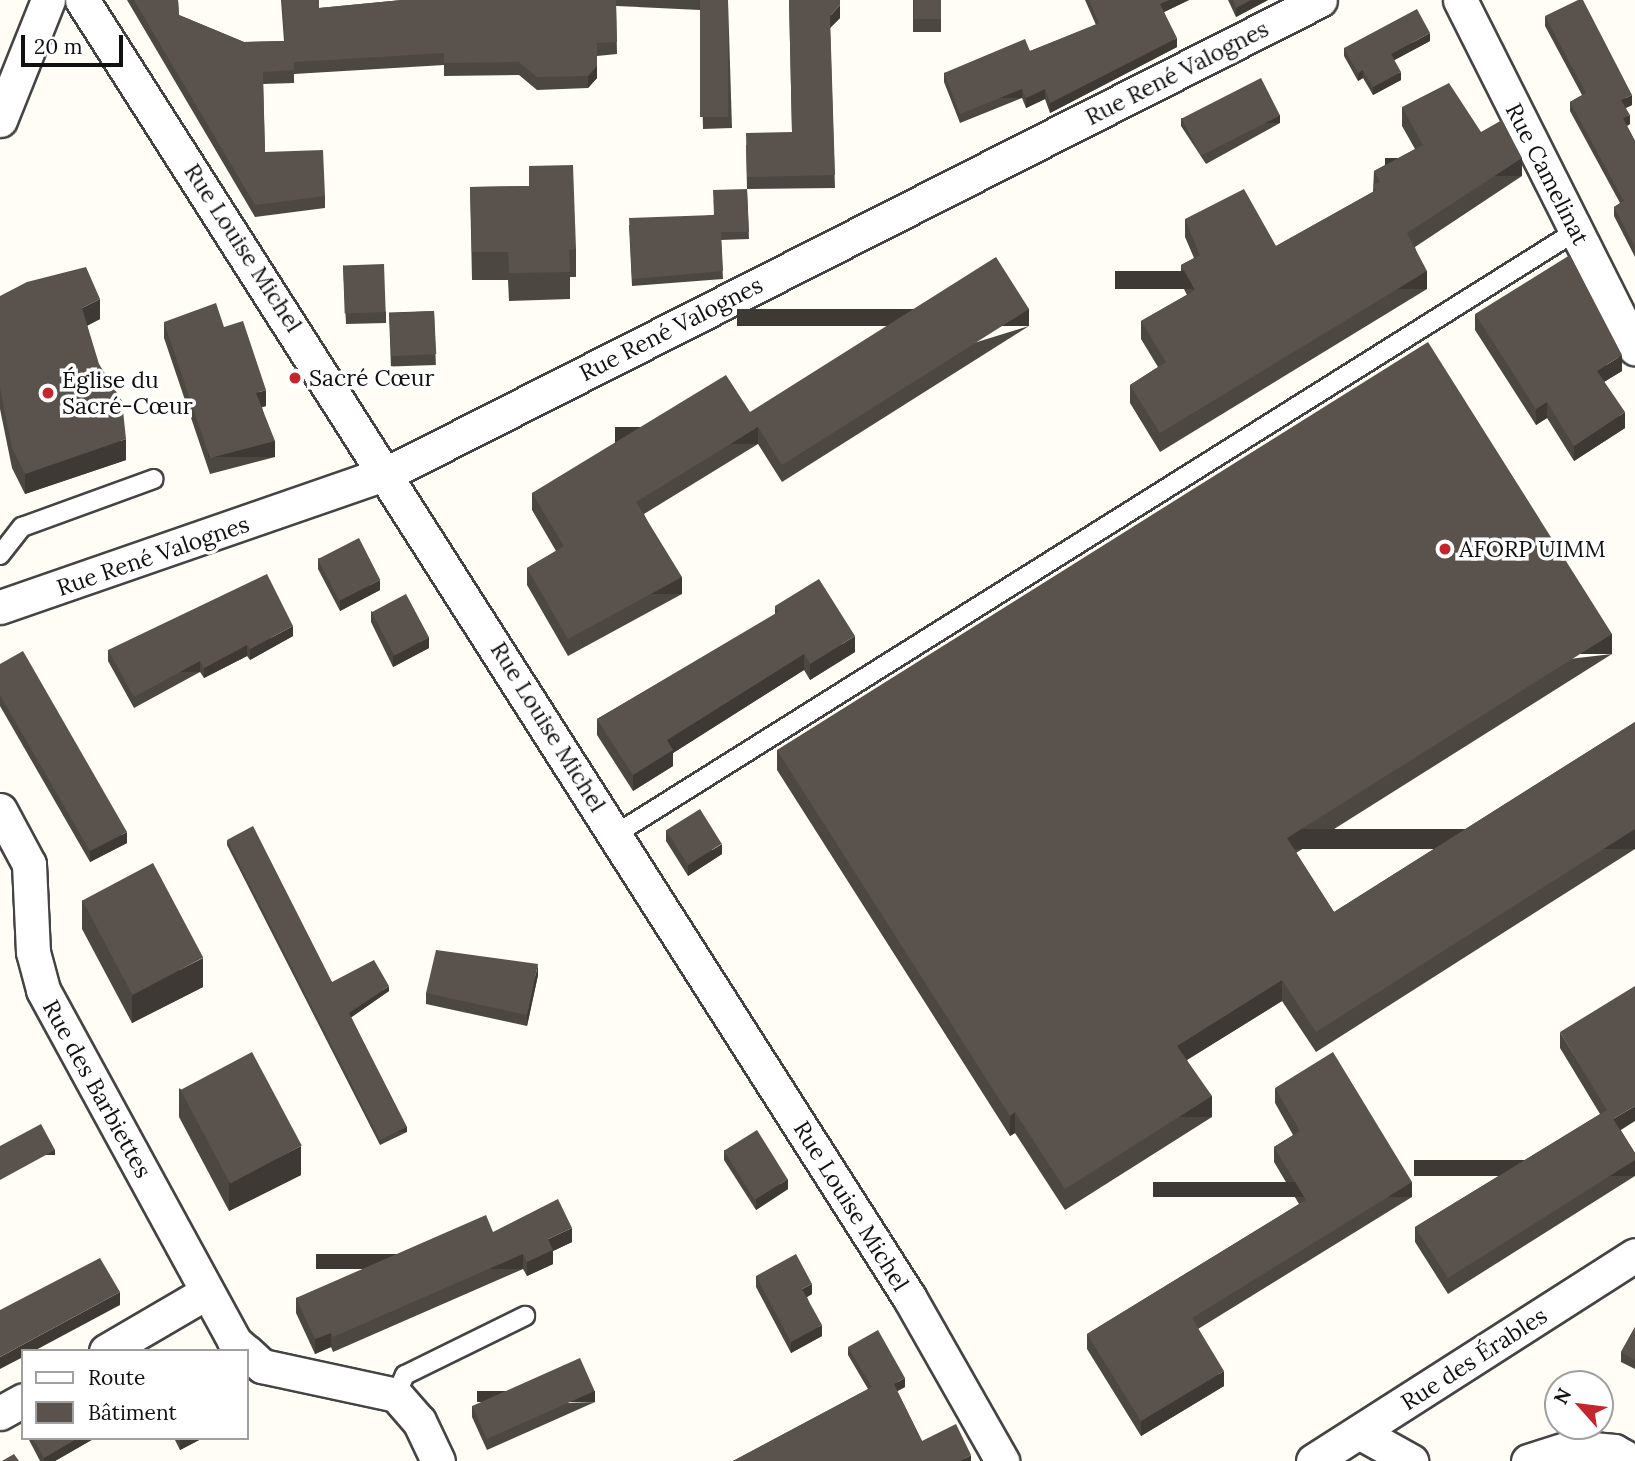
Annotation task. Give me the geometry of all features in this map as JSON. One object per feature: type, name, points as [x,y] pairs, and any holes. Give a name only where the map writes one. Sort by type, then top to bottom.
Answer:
[{"type":"street","points":[[0,120],[48,0]]},
{"type":"street","name":"Rue Louise Michel","points":[[82,0],[388,473],[909,1297],[1002,1461]]},
{"type":"street","name":"Rue René Valognes","points":[[0,607],[388,473],[1320,0]]},
{"type":"street","name":"Rue Camelinat","points":[[1460,0],[1635,348]]},
{"type":"street","name":"Rue des Barbiettes","points":[[0,810],[29,864],[33,952],[43,990],[207,1292],[245,1349]]},
{"type":"street","name":"Rue des Érables","points":[[1313,1461],[1635,1255]]},
{"type":"street","points":[[109,1349],[207,1292]]},
{"type":"street","name":"Rue des Barbiettes","points":[[248,1353],[262,1366],[396,1395]]},
{"type":"street","points":[[396,1395],[419,1420],[438,1461]]},
{"type":"street","points":[[0,1413],[21,1401]]},
{"type":"street","points":[[1359,1432],[1411,1461]]},
{"type":"street","points":[[1528,1461],[1572,1447],[1614,1451],[1632,1461]]},
{"type":"lane","points":[[616,834],[1576,231]]},
{"type":"lane","points":[[0,555],[22,527],[154,478]]},
{"type":"lane","points":[[396,1395],[405,1375],[525,1316]]},
{"type":"building","points":[[134,0],[178,0],[179,15],[244,42],[285,41],[282,0],[319,0],[319,8],[402,0],[616,0],[617,42],[597,43],[597,66],[588,76],[537,77],[519,62],[444,63],[444,53],[294,62],[294,70],[263,72],[265,152],[323,150],[325,196],[255,205]]},
{"type":"building","points":[[700,0],[728,0],[728,117],[700,117]]},
{"type":"building","points":[[789,0],[840,0],[840,5],[830,16],[835,175],[747,177],[746,133],[792,132]]},
{"type":"building","points":[[914,0],[941,0],[941,19],[914,19]]},
{"type":"building","points":[[1089,0],[1169,0],[1160,4],[1177,38],[1050,103],[1045,89],[1026,98],[1022,89],[960,114],[944,73],[1025,39],[1030,51],[1099,23]]},
{"type":"building","points":[[1233,0],[1251,0],[1236,8]]},
{"type":"building","points":[[1583,0],[1632,95],[1621,100],[1630,115],[1623,118],[1635,141],[1635,247],[1614,207],[1624,201],[1570,102],[1586,93],[1545,16]]},
{"type":"building","points":[[1417,9],[1430,33],[1391,54],[1401,72],[1373,87],[1363,70],[1358,73],[1344,48]]},
{"type":"building","points":[[1261,78],[1280,115],[1201,156],[1182,118]]},
{"type":"building","points":[[1449,83],[1481,132],[1502,120],[1522,158],[1407,233],[1427,271],[1160,433],[1130,385],[1166,362],[1141,321],[1195,290],[1181,265],[1200,255],[1185,219],[1244,189],[1276,246],[1376,190],[1373,185],[1380,182],[1374,171],[1423,145],[1402,107]]},
{"type":"building","points":[[573,165],[576,249],[569,250],[570,272],[509,273],[508,252],[472,252],[470,187],[529,186],[529,166]]},
{"type":"building","points":[[747,189],[749,232],[721,232],[723,271],[632,279],[629,218],[714,215],[713,190]]},
{"type":"building","points":[[1570,255],[1622,355],[1597,371],[1625,412],[1574,446],[1547,402],[1536,409],[1475,314]]},
{"type":"building","points":[[996,257],[1029,309],[782,465],[758,427],[636,502],[682,577],[568,639],[527,568],[564,546],[532,493],[726,375],[750,412]]},
{"type":"building","points":[[384,264],[386,312],[345,313],[343,265]]},
{"type":"building","name":"Église du Sacré-Cœur","points":[[86,267],[100,299],[82,308],[99,364],[122,401],[126,439],[25,474],[12,448],[0,388],[0,296],[27,282]]},
{"type":"building","points":[[216,303],[224,327],[243,321],[266,390],[256,393],[275,441],[210,458],[164,322]]},
{"type":"building","points":[[434,311],[436,354],[391,356],[389,313]]},
{"type":"building","points":[[1428,342],[1612,634],[1287,838],[1334,912],[1635,722],[1635,829],[1316,1032],[1282,980],[1177,1046],[1212,1096],[1065,1189],[1015,1112],[1010,1116],[777,750]]},
{"type":"building","points":[[359,538],[380,580],[339,601],[318,559]]},
{"type":"building","points":[[267,574],[293,626],[250,649],[247,645],[204,668],[200,661],[134,697],[108,650]]},
{"type":"building","points":[[819,579],[855,636],[810,664],[804,654],[667,740],[673,750],[633,775],[597,719],[778,612],[775,606]]},
{"type":"building","points":[[406,594],[429,637],[395,656],[372,612]]},
{"type":"building","points":[[23,651],[127,832],[90,851],[0,695],[0,664]]},
{"type":"building","points":[[700,809],[722,844],[688,865],[666,830]]},
{"type":"building","points":[[253,826],[332,982],[374,960],[389,986],[349,1013],[407,1127],[380,1140],[227,840]]},
{"type":"building","points":[[153,863],[203,957],[133,995],[82,901]]},
{"type":"building","points":[[436,950],[538,964],[527,1015],[426,993]]},
{"type":"building","points":[[1635,986],[1635,1106],[1613,1119],[1635,1153],[1635,1160],[1448,1278],[1415,1227],[1607,1110],[1560,1032]]},
{"type":"building","points":[[252,1052],[302,1146],[230,1184],[180,1090]]},
{"type":"building","points":[[1333,1052],[1412,1182],[1192,1318],[1224,1371],[1141,1421],[1087,1334],[1306,1200],[1274,1147],[1300,1131],[1275,1088]]},
{"type":"building","points":[[41,1124],[55,1150],[0,1180],[0,1146]]},
{"type":"building","points":[[757,1130],[788,1179],[755,1200],[724,1151]]},
{"type":"building","points":[[558,1199],[572,1228],[548,1239],[553,1250],[527,1262],[523,1254],[333,1337],[331,1333],[315,1339],[296,1298],[486,1215],[493,1232]]},
{"type":"building","points":[[796,1254],[812,1284],[802,1289],[822,1325],[791,1342],[756,1276]]},
{"type":"building","points":[[100,1258],[120,1292],[0,1357],[0,1310]]},
{"type":"building","points":[[1635,1327],[1635,1360],[1621,1352]]},
{"type":"building","points":[[878,1330],[905,1378],[894,1384],[922,1441],[956,1424],[971,1455],[960,1461],[733,1461],[872,1387],[848,1347]]},
{"type":"building","points":[[580,1358],[595,1391],[487,1439],[472,1406]]},
{"type":"building","points":[[34,1440],[75,1440],[44,1458]]},
{"type":"building","points":[[14,1454],[19,1461],[2,1461]]},
{"type":"place","name":"Sacré Cœur","points":[[295,378]]},
{"type":"place","name":"Église du Sacré-Cœur","points":[[48,393]]},
{"type":"place","name":"AFORP UIMM","points":[[1445,549]]}]
